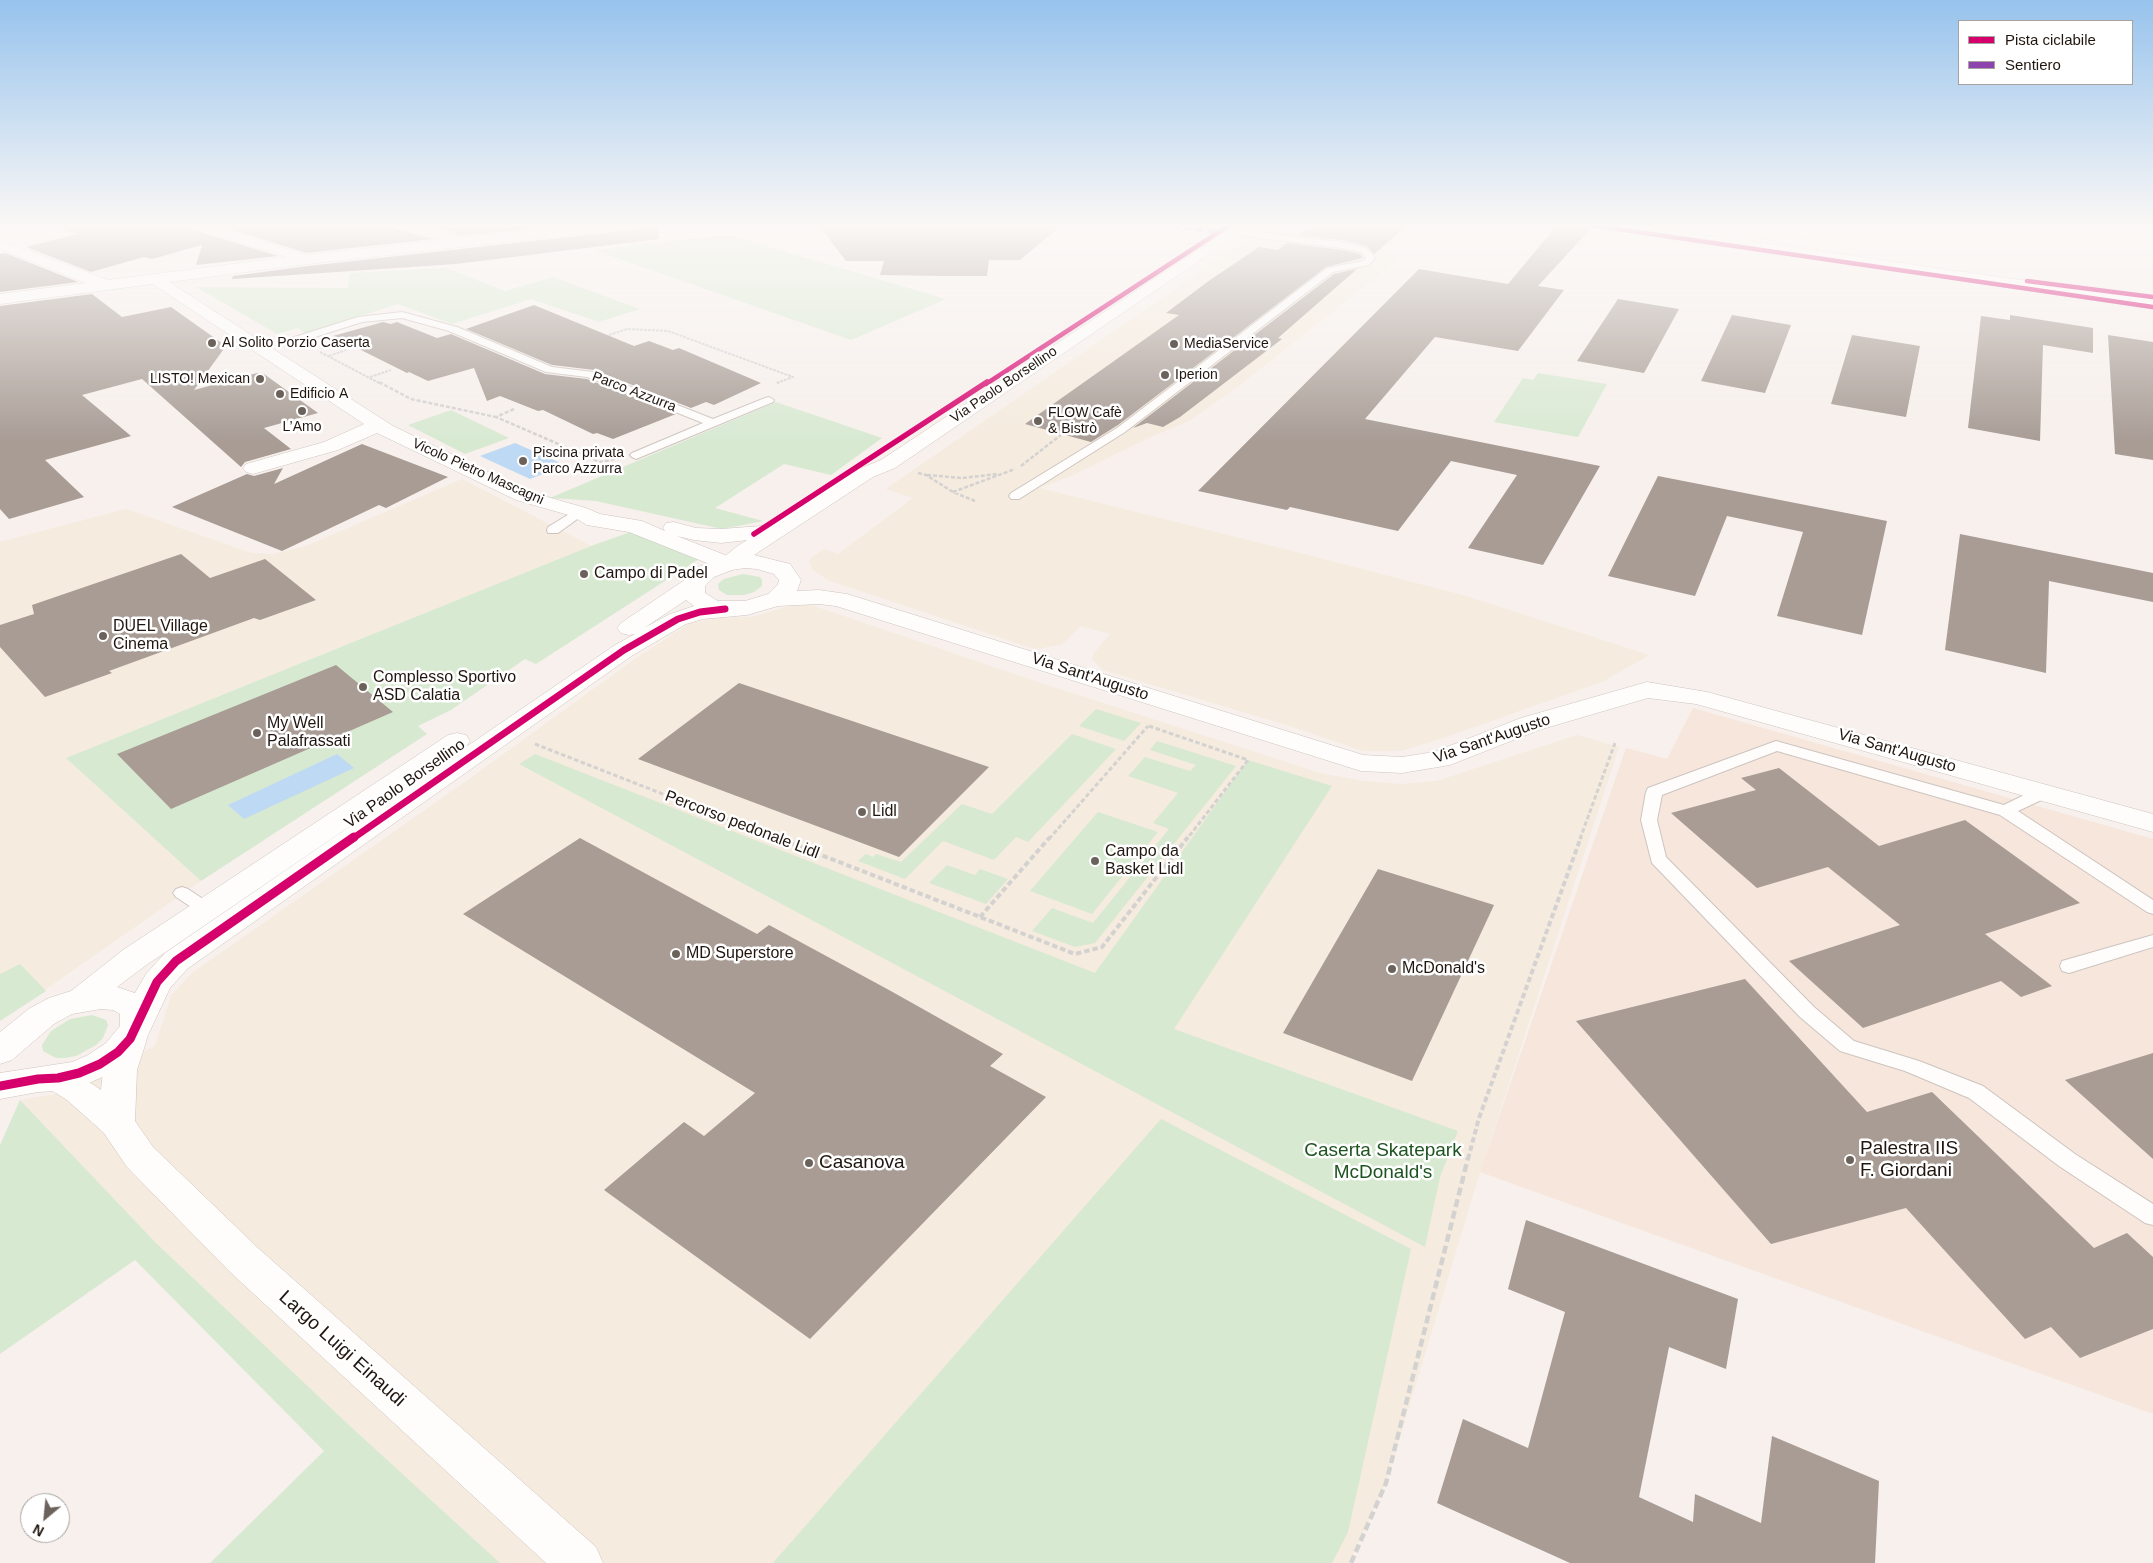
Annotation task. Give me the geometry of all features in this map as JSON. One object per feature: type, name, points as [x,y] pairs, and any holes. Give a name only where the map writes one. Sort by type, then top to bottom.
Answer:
[{"type":"street","points":[[0,299],[14,297]]},
{"type":"street","name":"Vicolo Pietro Mascagni","points":[[182,297],[379,426],[523,496],[579,512],[595,520],[634,526],[729,563]]},
{"type":"street","name":"Via Paolo Borsellino","points":[[82,1000],[107,978],[206,909],[680,595],[706,572],[729,563],[866,472],[888,464],[1130,297]]},
{"type":"street","points":[[2113,297],[2153,304]]},
{"type":"street","points":[[263,350],[292,341]]},
{"type":"street","points":[[253,468],[331,446],[379,426]]},
{"type":"street","name":"Via Paolo Borsellino","points":[[782,569],[780,560],[784,549],[882,477],[888,464]]},
{"type":"street","name":"Vicolo Pietro Mascagni","points":[[579,512],[603,511],[694,534],[721,536],[775,531]]},
{"type":"street","points":[[729,563],[759,562],[782,569],[790,580],[789,586],[776,599]]},
{"type":"street","points":[[694,584],[692,590],[695,597],[702,602],[724,609]]},
{"type":"street","name":"Via Sant'Augusto","points":[[724,609],[758,606],[776,599],[819,597],[839,599],[1361,763],[1402,765],[1440,759],[1530,724],[1647,690],[1698,696],[2153,823]]},
{"type":"street","name":"Via Paolo Borsellino","points":[[133,1032],[157,982],[176,961],[503,732],[624,650],[678,620],[700,612],[724,609]]},
{"type":"street","points":[[0,1051],[26,1029],[55,1010],[82,1000],[100,997],[118,998],[130,1004],[136,1014],[133,1032],[120,1070],[116,1123]]},
{"type":"street","name":"Largo Luigi Einaudi","points":[[26,1029],[16,1042],[11,1055],[14,1067],[24,1075],[48,1079],[79,1091],[116,1123],[140,1157],[244,1260],[580,1563]]},
{"type":"street","points":[[0,1086],[79,1073],[100,1064],[118,1052],[133,1032]]},
{"type":"lane","points":[[1015,496],[1122,430],[1295,297]]},
{"type":"lane","name":"Parco Azzurra","points":[[292,341],[361,319],[402,315],[453,329],[550,370],[589,374],[713,423]]},
{"type":"lane","name":"Parco Azzurra","points":[[636,455],[769,400]]},
{"type":"lane","points":[[553,530],[579,512]]},
{"type":"lane","points":[[2153,908],[2006,811],[1776,746],[1654,792],[1649,820],[1658,859],[1807,1012],[1847,1046],[1912,1066],[1976,1092],[2067,1160],[2153,1216]]},
{"type":"lane","points":[[2006,811],[2044,792]]},
{"type":"lane","points":[[182,894],[206,909]]},
{"type":"lane","points":[[2069,966],[2153,941]]},
{"type":"path","points":[[609,335],[627,329],[668,331],[793,377],[753,393],[769,400]]},
{"type":"path","points":[[292,341],[328,356],[411,399],[496,417],[600,462],[636,455]]},
{"type":"path","points":[[328,356],[346,350]]},
{"type":"path","points":[[370,378],[391,370]]},
{"type":"path","points":[[496,417],[514,409]]},
{"type":"path","points":[[952,492],[1016,469],[1062,434]]},
{"type":"path","points":[[888,464],[926,475],[962,478],[1004,474]]},
{"type":"path","points":[[926,475],[952,492],[976,501]]},
{"type":"path","points":[[980,917],[1170,702]]},
{"type":"path","points":[[1351,1563],[1386,1483],[1455,1205],[1479,1118],[1615,743]]},
{"type":"shaded area","points":[[1163,297],[1351,297],[1239,386],[1189,421],[1148,438],[1073,475],[1039,488],[1466,596],[1649,655],[1604,681],[1449,736],[1401,751],[1363,751],[1293,727],[1103,670],[1092,659],[1094,653],[1110,634],[1081,626],[1061,645],[1035,649],[828,580],[813,570],[809,562],[811,558],[824,549],[838,554],[913,498],[886,489]]},
{"type":"shaded area","name":"DUEL Village Cinema","points":[[462,479],[591,546],[66,758],[201,881],[0,1021],[0,542],[126,509],[251,553],[274,554],[306,546]]},
{"type":"shaded area","points":[[811,605],[1038,682],[1320,773],[1363,781],[1402,784],[1437,781],[1577,735],[1619,747],[1480,1172],[1386,1483],[1349,1563],[500,1563],[350,1426],[156,1243],[20,1100],[63,1093],[155,1046],[171,996],[192,973],[465,782],[632,661],[690,623],[720,618],[752,617],[789,606]]},
{"type":"shaded area","points":[[1693,708],[2153,839],[2153,1414],[1480,1172],[1626,748],[1667,759]]},
{"type":"green space","points":[[213,297],[607,297],[640,309],[599,322],[531,299],[452,324],[398,304],[305,334],[298,328],[277,334]]},
{"type":"green space","points":[[728,297],[939,297],[946,299],[851,340]]},
{"type":"green space","points":[[1538,373],[1607,384],[1578,437],[1494,422],[1523,378],[1533,380]]},
{"type":"green space","points":[[776,402],[882,438],[831,475],[784,464],[715,508],[763,521],[722,529],[596,501],[550,498]]},
{"type":"green space","points":[[451,410],[509,438],[465,454],[408,425]]},
{"type":"green space","name":"Complesso Sportivo ASD Calatia","points":[[633,531],[699,559],[536,664],[525,659],[451,710],[418,726],[427,734],[201,881],[66,758],[591,546]]},
{"type":"green space","points":[[743,574],[760,577],[762,586],[754,592],[744,595],[727,595],[719,590],[718,584],[724,579]]},
{"type":"green space","points":[[1096,709],[1141,723],[1124,741],[1079,726]]},
{"type":"green space","points":[[1072,734],[1116,749],[1028,842],[1016,837],[994,860],[943,841],[905,879],[858,861],[866,854],[873,857],[876,854],[901,862],[962,804],[992,814]]},
{"type":"green space","points":[[1157,741],[1236,766],[1095,943],[1075,947],[1032,931],[1052,908],[1093,923],[1169,829],[1153,823],[1178,793],[1128,776],[1145,757],[1190,771],[1196,765],[1150,750]]},
{"type":"green space","name":"Caserta Skatepark McDonald's","points":[[535,754],[1095,973],[1248,760],[1332,786],[1174,1029],[1458,1131],[1440,1177],[1425,1247],[519,764]]},
{"type":"green space","name":"Campo da Basket Lidl","points":[[1098,812],[1158,832],[1092,914],[1030,891]]},
{"type":"green space","points":[[947,865],[975,875],[980,869],[1008,879],[986,904],[929,883]]},
{"type":"green space","points":[[20,964],[46,991],[0,1021],[0,974]]},
{"type":"green space","points":[[92,1015],[106,1020],[108,1025],[103,1038],[96,1045],[76,1056],[65,1058],[56,1058],[43,1051],[42,1045],[51,1031],[70,1019]]},
{"type":"green space","points":[[20,1100],[156,1243],[350,1426],[500,1563],[210,1563],[324,1451],[135,1260],[0,1354],[0,1145]]},
{"type":"green space","points":[[1161,1119],[1411,1249],[1348,1532],[1332,1563],[773,1563]]},
{"type":"water","name":"Piscina privata Parco Azzurra","points":[[515,443],[565,465],[530,479],[480,456]]},
{"type":"water","points":[[337,754],[354,768],[244,819],[228,805]]},
{"type":"building","points":[[69,297],[96,297],[122,317],[171,307],[226,346],[194,390],[257,373],[264,374],[318,413],[264,428],[291,449],[245,462],[241,467],[142,379],[82,395],[131,436],[45,460],[84,497],[9,519],[0,509],[0,306]]},
{"type":"building","points":[[1187,297],[1287,297],[1118,425],[1091,442],[1025,424],[1179,315],[1166,313]]},
{"type":"building","points":[[1304,297],[1325,297],[1278,338],[1282,339],[1180,417],[1163,427],[1147,423],[1133,428]]},
{"type":"building","points":[[1391,297],[1559,297],[1518,351],[1435,337],[1365,419],[1600,466],[1543,565],[1468,548],[1517,475],[1451,461],[1398,531],[1290,507],[1287,510],[1198,491]]},
{"type":"building","points":[[1618,299],[1679,309],[1644,373],[1577,361]]},
{"type":"building","points":[[534,305],[634,346],[649,341],[673,350],[679,348],[761,383],[714,405],[706,402],[691,408],[594,370],[552,365],[466,329]]},
{"type":"building","points":[[1732,315],[1791,325],[1765,393],[1701,381]]},
{"type":"building","points":[[2010,315],[2093,328],[2093,353],[2043,345],[2040,441],[1968,428],[1981,316],[2010,320]]},
{"type":"building","points":[[383,322],[391,324],[397,322],[437,338],[451,334],[545,374],[587,379],[676,414],[613,439],[597,433],[593,434],[543,410],[538,411],[500,396],[487,401],[474,368],[428,381],[409,372],[407,373],[333,336]]},
{"type":"building","points":[[1852,335],[1920,346],[1906,417],[1831,404]]},
{"type":"building","points":[[2108,335],[2153,342],[2153,460],[2115,454]]},
{"type":"building","points":[[362,444],[448,477],[386,508],[379,505],[282,551],[172,507],[247,474],[254,476],[283,468],[274,484]]},
{"type":"building","points":[[1658,476],[1887,521],[1862,635],[1777,616],[1803,532],[1727,516],[1695,596],[1608,576]]},
{"type":"building","points":[[1960,534],[2153,573],[2153,602],[2049,581],[2046,673],[1945,650]]},
{"type":"building","name":"DUEL Village Cinema","points":[[181,554],[210,578],[265,559],[316,600],[260,620],[254,618],[109,671],[112,673],[45,697],[0,647],[0,625],[34,614],[32,605]]},
{"type":"building","name":"My Well Palafrassati","points":[[336,665],[393,712],[171,809],[117,754]]},
{"type":"building","name":"Lidl","points":[[739,683],[989,767],[899,857],[638,759]]},
{"type":"building","points":[[1779,768],[1879,846],[1965,820],[2080,903],[1985,934],[2052,986],[2021,997],[2001,981],[1863,1028],[1789,961],[1900,925],[1828,867],[1757,888],[1671,813],[1756,790],[1741,778]]},
{"type":"building","name":"Casanova","points":[[580,838],[757,934],[769,925],[889,990],[1003,1054],[990,1066],[1046,1097],[810,1339],[604,1190],[684,1122],[704,1136],[755,1093],[463,914]]},
{"type":"building","name":"McDonald's","points":[[1378,869],[1494,905],[1412,1081],[1283,1033]]},
{"type":"building","name":"Palestra IIS F. Giordani","points":[[1745,979],[1867,1112],[1932,1092],[2094,1248],[2127,1233],[2153,1257],[2153,1329],[2080,1358],[2051,1327],[2025,1339],[1906,1208],[1771,1244],[1576,1021]]},
{"type":"building","points":[[2153,1053],[2153,1159],[2065,1080]]},
{"type":"building","points":[[1526,1220],[1738,1299],[1726,1369],[1669,1347],[1639,1497],[1693,1522],[1695,1494],[1761,1523],[1772,1436],[1879,1481],[1875,1563],[1570,1563],[1437,1503],[1463,1419],[1528,1448],[1565,1312],[1508,1289]]},
{"type":"cycle path","points":[[754,534],[1119,297]]},
{"type":"cycle path","points":[[2084,297],[2153,307]]},
{"type":"cycle path","points":[[0,1086],[38,1079],[58,1078],[79,1073],[100,1064],[118,1052],[130,1039],[157,982],[176,961],[624,650],[678,619],[700,612],[725,609]]},
{"type":"place","name":"Al Solito Porzio Caserta","points":[[212,343]]},
{"type":"place","name":"MediaService","points":[[1174,344]]},
{"type":"place","name":"Iperion","points":[[1165,375]]},
{"type":"place","name":"LISTO! Mexican","points":[[260,379]]},
{"type":"place","name":"Edificio A","points":[[280,394]]},
{"type":"place","name":"L’Amo","points":[[302,411]]},
{"type":"place","name":"FLOW Cafè & Bistrò","points":[[1038,421]]},
{"type":"place","name":"Piscina privata Parco Azzurra","points":[[523,461]]},
{"type":"place","name":"Campo di Padel","points":[[584,574]]},
{"type":"place","name":"DUEL Village Cinema","points":[[103,636]]},
{"type":"place","name":"Complesso Sportivo ASD Calatia","points":[[363,687]]},
{"type":"place","name":"My Well Palafrassati","points":[[257,733]]},
{"type":"place","name":"Lidl","points":[[862,812]]},
{"type":"place","name":"Campo da Basket Lidl","points":[[1095,861]]},
{"type":"place","name":"MD Superstore","points":[[676,954]]},
{"type":"place","name":"McDonald's","points":[[1392,969]]},
{"type":"place","name":"Palestra IIS F. Giordani","points":[[1850,1160]]},
{"type":"place","name":"Casanova","points":[[809,1163]]}]
